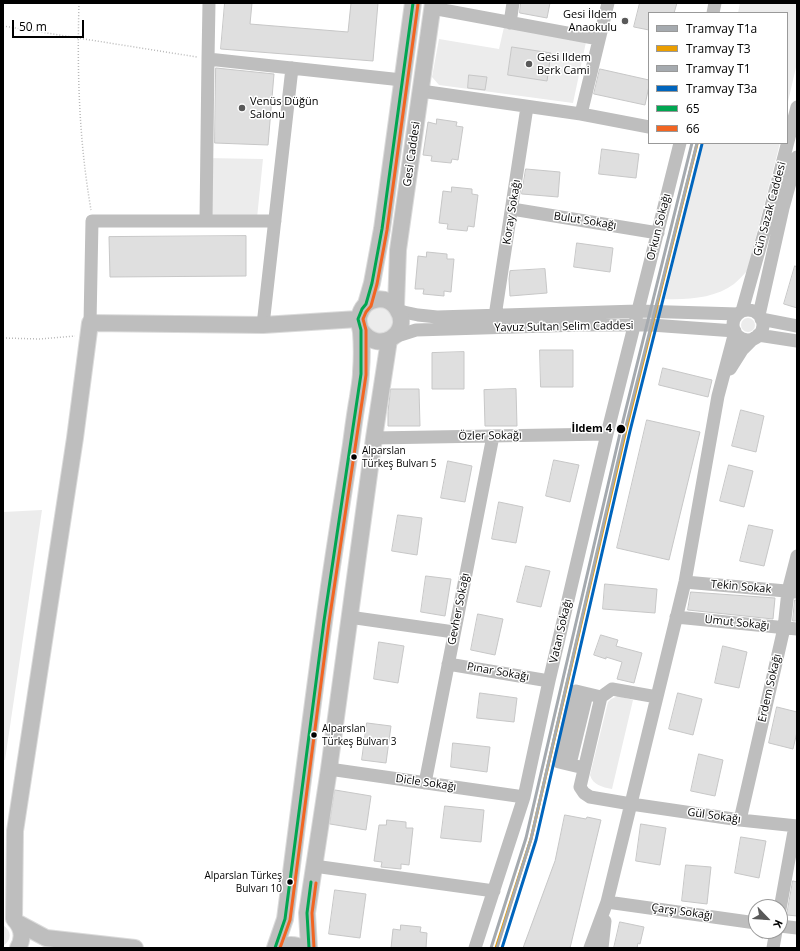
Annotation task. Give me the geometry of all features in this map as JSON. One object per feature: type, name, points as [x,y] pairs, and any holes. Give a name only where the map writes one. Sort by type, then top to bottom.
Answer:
[{"type":"main road","name":"Gesi Caddesi","points":[[366,304],[372,283],[382,229],[413,3]]},
{"type":"main road","name":"Gesi Caddesi","points":[[397,309],[398,250],[432,6]]},
{"type":"main road","points":[[275,948],[285,919],[324,621],[362,374],[360,314],[366,304],[381,299],[392,303],[397,309],[401,322],[400,327],[392,338],[374,438],[329,769],[307,913],[309,948]]},
{"type":"main road","points":[[18,948],[22,934],[12,918],[15,831],[72,462],[89,328],[360,324]]},
{"type":"main road","points":[[360,324],[364,334],[373,341],[384,342],[392,338]]},
{"type":"main road","points":[[3,867],[15,831]]},
{"type":"main road","points":[[12,918],[46,938],[135,948]]},
{"type":"main road","points":[[279,948],[294,945],[303,948]]},
{"type":"street","points":[[206,221],[209,3]]},
{"type":"street","points":[[510,23],[513,3]]},
{"type":"street","points":[[580,114],[608,3]]},
{"type":"street","points":[[432,6],[510,23],[599,39]]},
{"type":"street","points":[[208,59],[402,80]]},
{"type":"street","points":[[263,325],[292,68]]},
{"type":"street","points":[[420,91],[580,114],[648,127]]},
{"type":"street","name":"Koray Sokağı","points":[[495,316],[527,107]]},
{"type":"street","name":"Gün Sazak Caddesi","points":[[788,141],[797,107]]},
{"type":"street","name":"Orkun Sokağı","points":[[638,311],[680,144]]},
{"type":"street","name":"Gün Sazak Caddesi","points":[[740,312],[764,233],[787,144]]},
{"type":"street","name":"Gün Sazak Caddesi","points":[[760,317],[783,208],[797,157]]},
{"type":"street","name":"Bulut Sokağı","points":[[512,209],[658,232]]},
{"type":"street","points":[[89,328],[92,220],[275,221]]},
{"type":"street","name":"Yavuz Sultan Selim Caddesi","points":[[397,309],[418,315],[437,317],[638,311],[740,312]]},
{"type":"street","points":[[590,948],[607,902],[685,582],[718,396],[735,331],[734,322],[740,312],[751,310],[760,317],[797,326]]},
{"type":"street","name":"Vatan Sokağı","points":[[476,948],[524,797],[549,681],[607,434],[638,311]]},
{"type":"street","points":[[718,396],[733,363],[742,350],[756,337],[762,328],[760,317]]},
{"type":"street","name":"Yavuz Sultan Selim Caddesi","points":[[392,338],[416,330],[634,325],[666,325],[735,331]]},
{"type":"street","points":[[735,331],[740,337],[745,339],[756,337],[797,341]]},
{"type":"street","name":"Özler Sokağı","points":[[374,438],[607,434]]},
{"type":"street","name":"Gevher Sokağı","points":[[425,783],[493,436]]},
{"type":"street","name":"Erdem Sokağı","points":[[740,820],[793,592],[797,556]]},
{"type":"street","name":"Tekin Sokak","points":[[685,582],[793,592]]},
{"type":"street","points":[[349,617],[454,632]]},
{"type":"street","name":"Umut Sokağı","points":[[676,617],[797,629]]},
{"type":"street","name":"Pınar Sokağı","points":[[448,664],[549,681]]},
{"type":"street","points":[[584,768],[560,762],[576,691],[602,697],[612,689],[657,697]]},
{"type":"street","name":"Gül Sokağı","points":[[602,697],[580,787],[584,793],[593,798],[631,804],[740,820],[796,826]]},
{"type":"street","name":"Dicle Sokağı","points":[[329,769],[524,797]]},
{"type":"street","points":[[782,899],[796,826]]},
{"type":"street","points":[[314,866],[494,890]]},
{"type":"street","points":[[602,948],[607,902]]},
{"type":"street","name":"Çarşı Sokağı","points":[[607,902],[748,922]]},
{"type":"path","points":[[79,3],[77,69],[80,128],[92,220]]},
{"type":"path","points":[[3,26],[208,59]]},
{"type":"path","points":[[3,338],[40,339],[89,328]]},
{"type":"shaded area","points":[[740,3],[797,3],[797,63],[788,102],[788,12],[738,12]]},
{"type":"shaded area","points":[[504,27],[586,42],[573,103],[439,85],[432,77],[439,39],[499,49]]},
{"type":"shaded area","points":[[703,144],[780,144],[747,271],[734,284],[719,292],[701,297],[665,299]]},
{"type":"shaded area","points":[[204,158],[263,159],[257,218],[202,219]]},
{"type":"shaded area","points":[[381,306],[391,311],[394,325],[386,334],[371,333],[365,320],[370,309]]},
{"type":"shaded area","points":[[748,318],[753,320],[755,325],[753,330],[748,332],[743,330],[741,325],[743,320]]},
{"type":"shaded area","points":[[42,510],[5,760],[3,760],[3,512]]},
{"type":"shaded area","points":[[618,696],[633,700],[612,789],[596,783],[590,775],[608,702]]},
{"type":"shaded area","points":[[3,925],[8,930],[10,936],[6,944],[3,946]]},
{"type":"building","points":[[225,3],[252,3],[250,24],[348,32],[351,3],[378,3],[373,61],[221,49]]},
{"type":"building","points":[[521,3],[550,3],[547,18],[520,13]]},
{"type":"building","points":[[640,3],[677,3],[674,12],[648,12],[648,30],[634,27]]},
{"type":"building","name":"Gesi Ildem Berk Cami","points":[[512,47],[551,53],[547,81],[508,75]]},
{"type":"building","name":"Venüs Düğün Salonu","points":[[216,68],[274,74],[268,145],[215,143]]},
{"type":"building","points":[[600,69],[648,80],[648,91],[645,105],[594,94]]},
{"type":"building","points":[[469,75],[487,77],[485,90],[468,88]]},
{"type":"building","points":[[437,119],[457,122],[456,126],[463,127],[458,160],[452,159],[451,163],[431,161],[432,156],[423,155],[428,122],[436,124]]},
{"type":"building","points":[[602,149],[639,154],[636,178],[599,174]]},
{"type":"building","points":[[526,169],[560,172],[558,197],[522,194]]},
{"type":"building","points":[[452,187],[472,189],[472,194],[478,195],[474,227],[468,226],[467,231],[447,229],[448,224],[439,223],[443,191],[451,192]]},
{"type":"building","points":[[246,236],[246,276],[110,277],[109,237]]},
{"type":"building","points":[[577,243],[613,248],[610,272],[574,267]]},
{"type":"building","points":[[427,252],[447,254],[447,259],[454,259],[451,292],[444,291],[444,296],[423,294],[424,289],[415,289],[418,256],[426,257]]},
{"type":"building","points":[[795,266],[797,267],[797,308],[784,304]]},
{"type":"building","points":[[545,269],[547,293],[510,296],[510,271]]},
{"type":"building","points":[[540,350],[573,350],[573,387],[541,387]]},
{"type":"building","points":[[464,352],[464,389],[432,389],[432,353]]},
{"type":"building","points":[[663,368],[712,380],[708,397],[659,385]]},
{"type":"building","points":[[391,389],[419,389],[420,426],[388,426]]},
{"type":"building","points":[[516,389],[517,426],[485,426],[484,390]]},
{"type":"building","points":[[741,410],[764,416],[756,452],[732,446]]},
{"type":"building","points":[[647,420],[700,432],[669,560],[617,548]]},
{"type":"building","points":[[554,460],[579,465],[570,502],[546,496]]},
{"type":"building","points":[[448,461],[472,466],[465,502],[441,498]]},
{"type":"building","points":[[729,465],[753,471],[744,507],[720,501]]},
{"type":"building","points":[[499,502],[523,507],[516,543],[492,539]]},
{"type":"building","points":[[398,515],[422,518],[417,555],[392,551]]},
{"type":"building","points":[[749,525],[773,530],[764,566],[740,561]]},
{"type":"building","points":[[526,566],[550,571],[541,607],[517,602]]},
{"type":"building","points":[[426,576],[451,579],[445,616],[421,612]]},
{"type":"building","points":[[605,584],[657,589],[655,613],[603,609]]},
{"type":"building","points":[[691,592],[775,598],[773,619],[688,610]]},
{"type":"building","points":[[795,600],[797,600],[797,621],[793,621]]},
{"type":"building","points":[[478,614],[503,619],[495,655],[471,650]]},
{"type":"building","points":[[601,635],[618,640],[616,646],[642,653],[634,683],[617,679],[622,662],[594,655]]},
{"type":"building","points":[[379,642],[404,646],[398,683],[374,679]]},
{"type":"building","points":[[723,646],[747,652],[739,688],[715,683]]},
{"type":"building","points":[[480,693],[517,698],[514,722],[477,718]]},
{"type":"building","points":[[678,693],[702,699],[693,735],[669,729]]},
{"type":"building","points":[[777,707],[797,712],[797,732],[793,749],[769,743]]},
{"type":"building","points":[[367,723],[391,726],[386,763],[362,760]]},
{"type":"building","points":[[453,743],[490,747],[487,772],[451,767]]},
{"type":"building","points":[[699,754],[723,760],[715,796],[691,791]]},
{"type":"building","points":[[335,790],[371,796],[366,830],[330,824]]},
{"type":"building","points":[[445,806],[484,810],[481,842],[441,838]]},
{"type":"building","points":[[565,815],[601,820],[570,948],[523,948],[555,861]]},
{"type":"building","points":[[387,820],[406,822],[406,828],[413,828],[409,865],[401,864],[401,869],[381,867],[382,862],[374,861],[379,825],[386,825]]},
{"type":"building","points":[[641,824],[666,828],[660,865],[636,861]]},
{"type":"building","points":[[741,837],[766,841],[759,878],[735,873]]},
{"type":"building","points":[[686,865],[711,867],[707,904],[682,901]]},
{"type":"building","points":[[793,881],[797,882],[797,916],[788,915]]},
{"type":"building","points":[[335,890],[366,894],[360,938],[329,934]]},
{"type":"building","points":[[620,922],[644,927],[640,944],[638,943],[637,948],[614,948]]},
{"type":"building","points":[[401,925],[421,927],[420,932],[427,933],[426,948],[391,948],[393,929],[400,930]]},
{"type":"tram line","name":"T1a","points":[[491,948],[526,838],[621,429],[692,144]]},
{"type":"tram line","name":"T3","points":[[496,948],[531,839],[626,430],[697,144]]},
{"type":"tram line","name":"T1","points":[[497,948],[531,839],[625,430],[697,144]]},
{"type":"tram line","name":"T3a","points":[[502,948],[536,840],[630,431],[702,144]]},
{"type":"transit line","name":"65","points":[[275,948],[285,919],[324,621],[361,374],[361,330],[358,319],[366,304],[372,283],[382,229],[413,3]]},
{"type":"transit line","name":"66","points":[[280,948],[290,920],[329,622],[366,375],[366,330],[363,319],[371,306],[377,284],[387,230],[418,4]]},
{"type":"transit line","name":"65","points":[[309,948],[307,913],[311,882]]},
{"type":"transit line","name":"66","points":[[314,948],[312,913],[316,883]]},
{"type":"place","name":"Gesi İldem Anaokulu","points":[[625,21]]},
{"type":"place","name":"Gesi Ildem Berk Cami","points":[[529,64]]},
{"type":"place","name":"Venüs Düğün Salonu","points":[[242,108]]},
{"type":"place","name":"İldem 4","points":[[621,429]]},
{"type":"place","name":"Alparslan Türkeş Bulvarı 5","points":[[354,457]]},
{"type":"place","name":"Alparslan Türkeş Bulvarı 3","points":[[314,735]]},
{"type":"place","name":"Alparslan Türkeş Bulvarı 10","points":[[290,882]]}]
